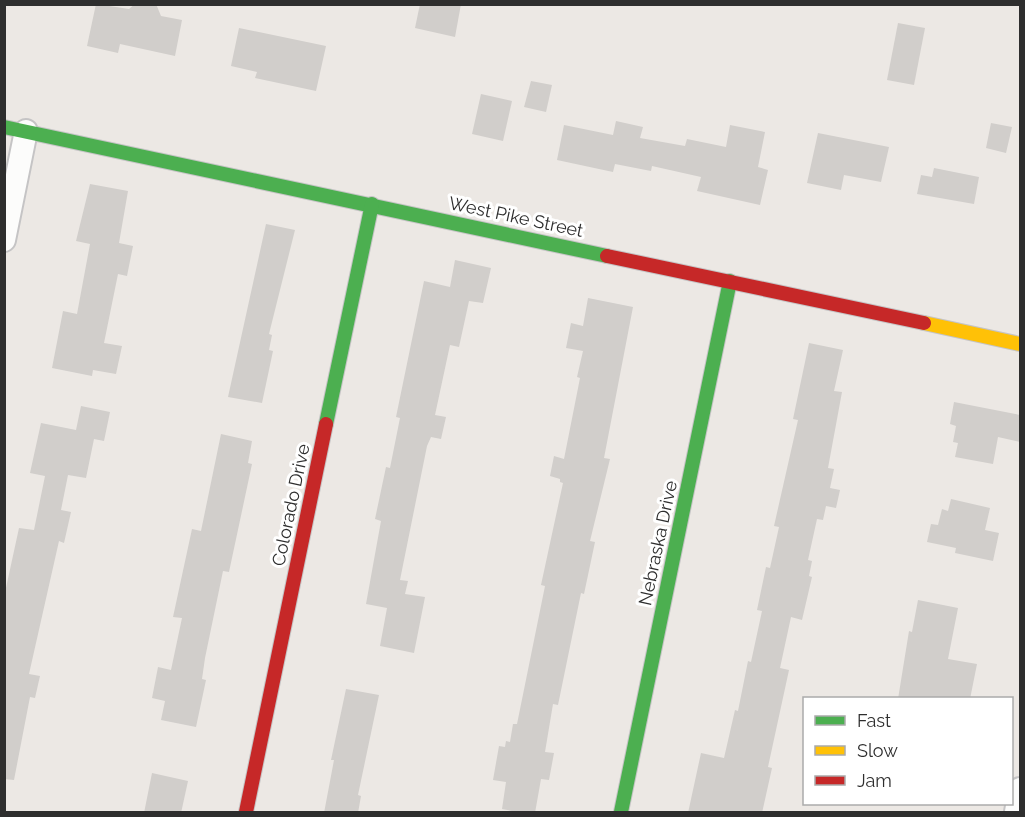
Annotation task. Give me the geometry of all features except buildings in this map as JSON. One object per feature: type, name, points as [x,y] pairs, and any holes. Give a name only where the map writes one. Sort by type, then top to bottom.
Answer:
[{"type":"street","name":"West Pike Street","points":[[15,129],[1020,344]]},
{"type":"street","points":[[4,240],[15,129]]},
{"type":"street","name":"Colorado Drive","points":[[246,813],[372,204]]},
{"type":"street","name":"Nebraska Drive","points":[[621,813],[730,282]]},
{"type":"street","points":[[1016,813],[1020,789]]},
{"type":"traffic: fast","points":[[4,127],[607,256]]},
{"type":"traffic: fast","points":[[326,424],[372,204]]},
{"type":"traffic: fast","points":[[621,812],[730,281]]},
{"type":"traffic: slow","points":[[924,323],[1020,344]]},
{"type":"traffic: jam","points":[[607,256],[924,323]]},
{"type":"traffic: jam","points":[[246,812],[326,424]]}]
